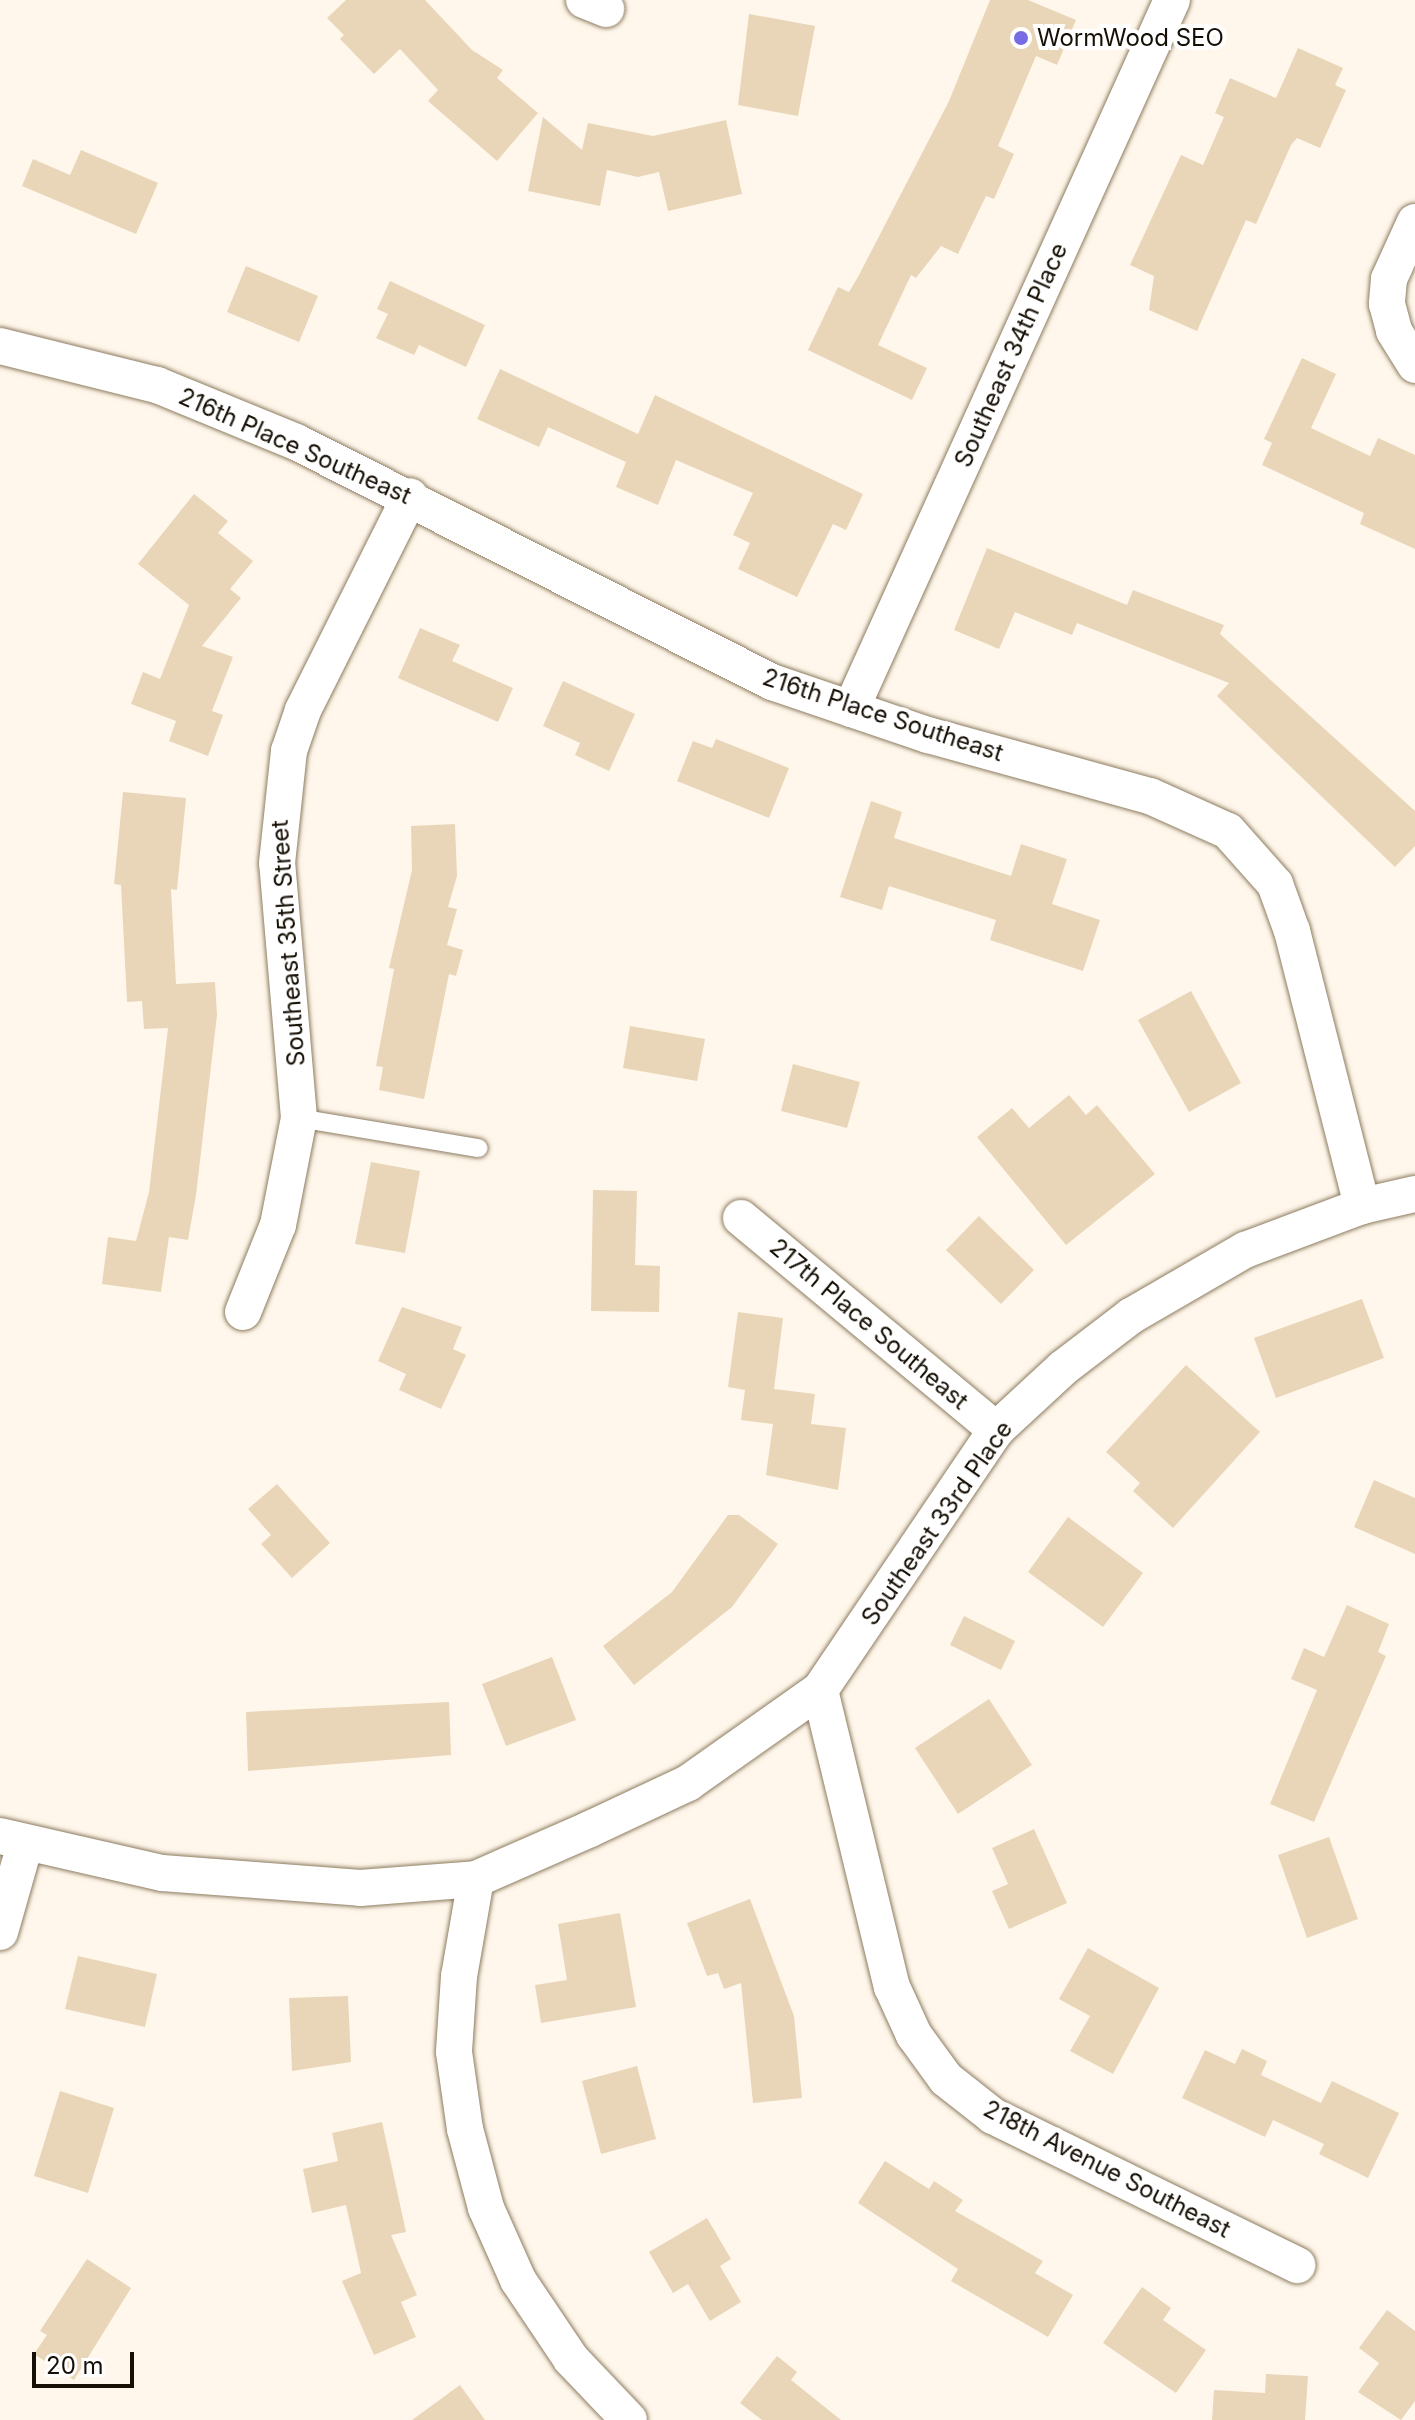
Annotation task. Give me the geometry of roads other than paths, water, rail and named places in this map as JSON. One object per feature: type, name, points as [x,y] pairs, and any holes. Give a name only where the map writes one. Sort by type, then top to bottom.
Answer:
[{"type":"street","name":"Southeast 34th Place","points":[[851,709],[1172,0]]},
{"type":"street","points":[[1415,222],[1389,279],[1387,304],[1394,331],[1415,365]]},
{"type":"street","name":"216th Place Southeast","points":[[0,346],[157,385],[410,496],[772,682],[851,709],[1150,796],[1228,831],[1255,856],[1275,884],[1292,931],[1362,1206]]},
{"type":"street","name":"Southeast 35th Street","points":[[243,1312],[278,1225],[299,1118],[278,808],[303,710],[410,496]]},
{"type":"street","name":"Southeast 33rd Place","points":[[12,1840],[162,1873],[268,1883],[360,1888],[476,1879],[688,1783],[820,1690],[996,1430],[1063,1368],[1192,1277],[1362,1206],[1415,1194]]},
{"type":"street","name":"217th Place Southeast","points":[[741,1218],[996,1430]]},
{"type":"street","name":"218th Avenue Southeast","points":[[820,1690],[892,1987],[914,2035],[946,2079],[993,2116],[1297,2265]]},
{"type":"street","points":[[0,1932],[12,1840]]},
{"type":"street","points":[[476,1879],[459,1976],[454,2052],[465,2129],[486,2208],[518,2280],[571,2359],[629,2420]]},
{"type":"lane","points":[[299,1118],[479,1148]]},
{"type":"place","name":"WormWood SEO","points":[[1021,38]]}]
